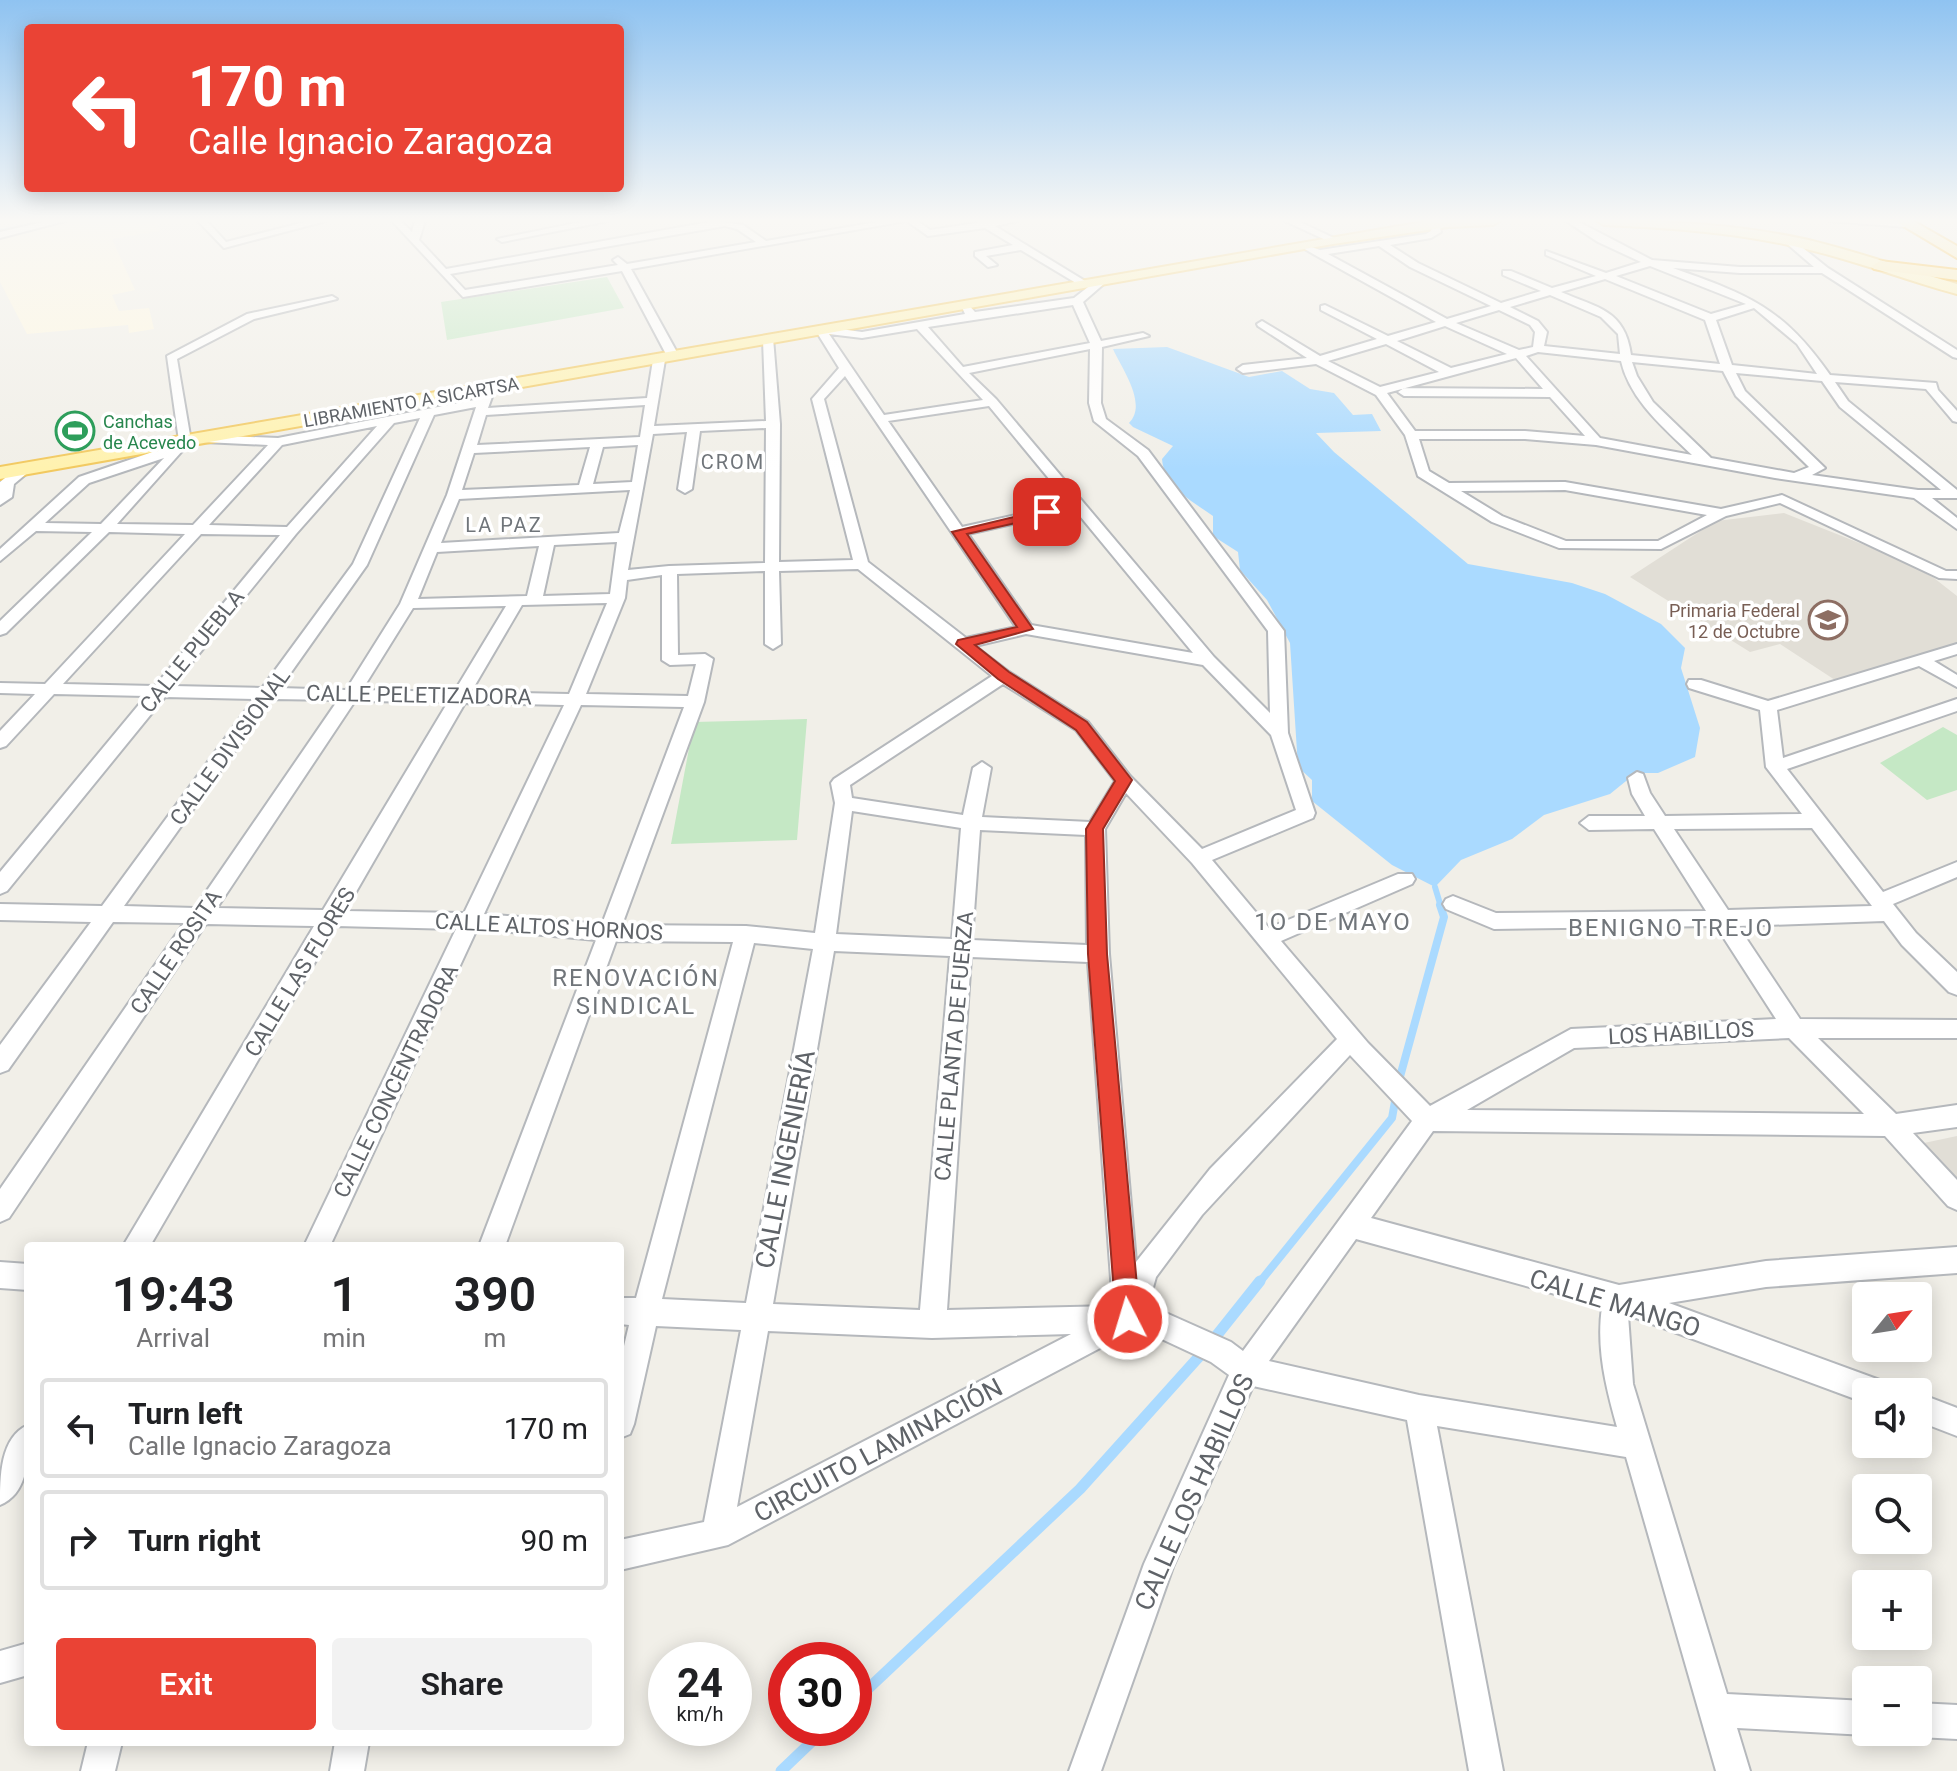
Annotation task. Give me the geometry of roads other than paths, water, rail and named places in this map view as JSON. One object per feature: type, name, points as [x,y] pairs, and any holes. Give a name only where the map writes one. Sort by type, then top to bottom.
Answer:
[{"type":"main road","name":"LIBRAMIENTO A SICARTSA","points":[[0,473],[190,442],[485,401],[666,358],[1002,304]]},
{"type":"street","points":[[190,442],[171,358],[251,316],[310,304]]},
{"type":"street","points":[[642,304],[666,358]]},
{"type":"street","points":[[824,330],[862,335],[921,326],[969,311],[1048,304]]},
{"type":"street","points":[[1078,304],[1096,343],[1095,403],[1100,421],[1143,453],[1276,631],[1279,733],[1306,813],[1199,858]]},
{"type":"street","points":[[1411,304],[1444,322],[1518,354],[1596,441]]},
{"type":"street","points":[[1491,304],[1534,323],[1541,332],[1538,349]]},
{"type":"street","points":[[1243,369],[1318,360],[1510,304]]},
{"type":"street","points":[[1578,304],[1605,315],[1623,333],[1625,358],[1634,383],[1707,462]]},
{"type":"street","points":[[1672,304],[1710,318],[1756,304],[1801,342],[1844,404],[1956,494]]},
{"type":"street","points":[[1877,304],[1957,355]]},
{"type":"street","points":[[1325,308],[1451,373]]},
{"type":"street","points":[[1710,318],[1740,393],[1818,468],[1795,477]]},
{"type":"street","points":[[1262,324],[1318,360],[1380,391],[1553,393]]},
{"type":"street","points":[[921,326],[992,402],[1208,661],[1279,733]]},
{"type":"street","points":[[824,330],[845,368],[1026,629]]},
{"type":"street","points":[[960,371],[1143,336]]},
{"type":"street","points":[[769,340],[774,424],[773,644]]},
{"type":"street","points":[[1380,391],[1538,349],[1932,386],[1932,391],[1957,418]]},
{"type":"street","name":"CALLE CONCENTRADORA","points":[[319,1242],[576,697],[617,598],[625,537],[638,486],[653,401],[666,358]]},
{"type":"street","points":[[845,368],[818,399],[861,564],[1003,676],[1082,726],[1124,780],[1199,858],[1356,1044],[1421,1113],[1891,1125],[1957,1116]]},
{"type":"street","points":[[1380,391],[1411,435],[1423,473],[1497,519],[1564,545],[1661,545],[1721,513],[1782,499],[1953,578]]},
{"type":"street","points":[[0,557],[84,480],[190,442],[278,442],[485,401],[653,401]]},
{"type":"street","name":"CALLE ROSITA","points":[[0,1210],[352,693],[408,604],[454,495],[485,401]]},
{"type":"street","points":[[880,419],[992,402]]},
{"type":"street","name":"CALLE DIVISIONAL","points":[[0,1063],[360,565],[429,412]]},
{"type":"street","name":"CALLE PUEBLA","points":[[0,886],[291,531],[390,420]]},
{"type":"street","points":[[469,449],[598,442],[694,428],[774,424]]},
{"type":"street","points":[[685,489],[694,428]]},
{"type":"street","points":[[1411,435],[1525,435],[1596,441],[1795,477],[1918,494],[1956,494]]},
{"type":"street","points":[[0,630],[190,442]]},
{"type":"street","points":[[0,742],[278,442]]},
{"type":"street","points":[[585,488],[598,442]]},
{"type":"street","points":[[0,501],[5,497],[7,482],[25,469]]},
{"type":"street","points":[[1775,474],[1782,499]]},
{"type":"street","points":[[454,495],[638,486]]},
{"type":"street","points":[[1449,487],[1565,486],[1721,513]]},
{"type":"street","points":[[1918,494],[1957,525]]},
{"type":"street","points":[[959,532],[1076,506]]},
{"type":"street","points":[[31,527],[291,531]]},
{"type":"street","points":[[431,548],[625,537]]},
{"type":"street","name":"CALLE LAS FLORES","points":[[138,1242],[332,919],[460,695],[525,601],[547,542]]},
{"type":"street","points":[[619,576],[669,570],[861,564]]},
{"type":"street","points":[[493,1242],[695,702],[705,659],[670,660],[669,570]]},
{"type":"street","points":[[408,604],[617,598]]},
{"type":"street","points":[[963,644],[1026,629],[1208,661]]},
{"type":"street","points":[[1695,684],[1768,707],[1957,649]]},
{"type":"street","points":[[1920,660],[1957,682]]},
{"type":"street","points":[[842,793],[1003,676]]},
{"type":"street","name":"CALLE PELETIZADORA","points":[[0,688],[576,697],[695,702]]},
{"type":"street","points":[[1775,767],[1957,705]]},
{"type":"street","points":[[1768,707],[1775,767],[1909,939],[1957,986]]},
{"type":"street","name":"CALLE PLANTA DE FUERZA","points":[[932,1324],[971,823],[982,768]]},
{"type":"street","points":[[1637,778],[1641,794],[1794,1028],[1891,1125],[1957,1198]]},
{"type":"street","points":[[1124,780],[1095,829],[1098,954],[1131,1316]]},
{"type":"street","points":[[842,793],[971,823],[1095,829]]},
{"type":"street","name":"CALLE INGENIERÍA","points":[[717,1534],[754,1319],[827,942],[842,793]]},
{"type":"street","points":[[1589,823],[1816,821]]},
{"type":"street","points":[[1453,904],[1494,921],[1721,918],[1886,907],[1957,869]]},
{"type":"street","points":[[1268,937],[1405,879]]},
{"type":"street","name":"CALLE ALTOS HORNOS","points":[[0,912],[472,921],[609,933],[746,934],[827,942],[1098,954]]},
{"type":"street","points":[[624,1390],[633,1312],[746,934]]},
{"type":"street","name":"LOS HABILLOS","points":[[1421,1113],[1571,1039],[1794,1028],[1957,1029]]},
{"type":"street","points":[[1131,1316],[1144,1271],[1216,1179],[1356,1044]]},
{"type":"street","name":"CALLE LOS HABILLOS","points":[[1085,1769],[1233,1361],[1350,1225],[1421,1113]]},
{"type":"street","name":"CALLE MANGO","points":[[1350,1225],[1617,1298],[1852,1384]]},
{"type":"street","points":[[1733,1771],[1635,1444],[1614,1354],[1617,1298],[1766,1274],[1957,1260]]},
{"type":"street","points":[[0,1275],[24,1277]]},
{"type":"street","points":[[633,1312],[932,1324],[1131,1316],[1233,1361],[1419,1409],[1635,1444]]},
{"type":"street","name":"CIRCUITO LAMINACIÓN","points":[[624,1554],[717,1534],[1131,1316]]},
{"type":"street","points":[[1419,1409],[1486,1771]]},
{"type":"street","points":[[1932,1414],[1954,1425]]},
{"type":"street","points":[[0,1490],[24,1446]]},
{"type":"street","points":[[0,1667],[24,1660]]},
{"type":"street","points":[[1713,1710],[1852,1717]]},
{"type":"street","points":[[1932,1721],[1957,1722]]},
{"type":"street","points":[[98,1771],[104,1746]]},
{"type":"street","points":[[347,1771],[351,1746]]},
{"type":"water","points":[[1167,347],[1249,377],[1282,371],[1310,389],[1334,393],[1353,415],[1372,414],[1381,431],[1316,433],[1334,452],[1468,564],[1572,583],[1605,594],[1661,624],[1685,648],[1681,668],[1700,728],[1695,757],[1658,773],[1636,773],[1610,794],[1544,815],[1512,839],[1461,860],[1435,887],[1392,865],[1312,801],[1312,780],[1298,767],[1290,643],[1267,600],[1240,570],[1238,552],[1213,536],[1213,516],[1188,499],[1168,478],[1162,459],[1173,446],[1129,423],[1134,415],[1135,397],[1113,349]]},
{"type":"waterway","points":[[1435,887],[1441,907]]},
{"type":"waterway","points":[[1398,1084],[1444,917],[1440,905]]},
{"type":"waterway","points":[[1259,1283],[1392,1118],[1396,1096]]},
{"type":"waterway","points":[[1213,1340],[1260,1281]]},
{"type":"waterway","points":[[872,1685],[1080,1489],[1205,1350]]},
{"type":"waterway","points":[[781,1771],[807,1746]]},
{"type":"place","name":"Canchas de Acevedo","points":[[75,431]]},
{"type":"place","name":"Primaria Federal 12 de Octubre","points":[[1828,620]]},
{"type":"district","name":"CROM","points":[[733,462]]},
{"type":"district","name":"LA PAZ","points":[[504,525]]},
{"type":"district","name":"1O DE MAYO","points":[[1333,922]]},
{"type":"district","name":"BENIGNO TREJO","points":[[1671,928]]},
{"type":"district","name":"RENOVACIÓN SINDICAL","points":[[636,992]]}]
